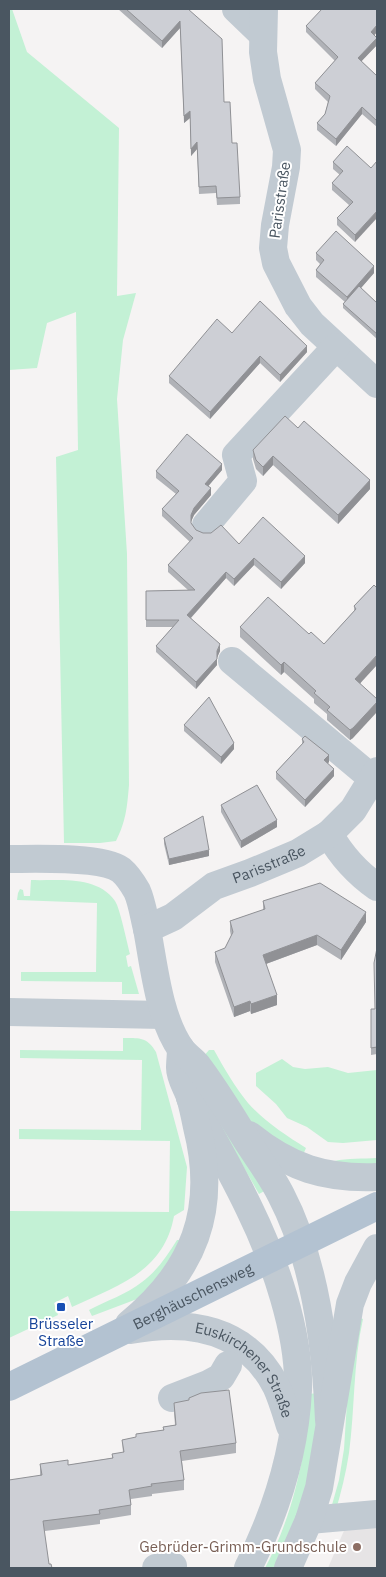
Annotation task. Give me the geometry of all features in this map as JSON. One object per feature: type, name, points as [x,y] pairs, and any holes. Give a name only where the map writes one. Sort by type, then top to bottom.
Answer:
[{"type":"main road","name":"Berghäuschensweg","points":[[9,1387],[377,1206]]},
{"type":"street","points":[[236,9],[263,21]]},
{"type":"street","name":"Parisstraße","points":[[263,21],[263,52],[267,79],[287,150],[286,168],[274,225],[273,248],[276,263],[298,306],[312,324],[377,384]]},
{"type":"street","points":[[206,525],[243,481],[236,456],[336,347]]},
{"type":"street","name":"Parisstraße","points":[[147,929],[173,917],[214,886],[298,853],[329,834],[353,810],[375,775],[232,661]]},
{"type":"street","points":[[329,834],[336,847],[351,865],[377,887]]},
{"type":"street","points":[[9,859],[91,861],[107,864],[120,869],[130,879],[138,893],[164,1015],[181,1049],[196,1063],[281,1194],[292,1220],[301,1245],[320,1319],[327,1374],[329,1420]]},
{"type":"street","points":[[9,1012],[164,1015]]},
{"type":"street","points":[[119,1332],[143,1312],[174,1279],[194,1239],[203,1205],[204,1176],[201,1144],[190,1098],[180,1070],[181,1049]]},
{"type":"street","points":[[190,1098],[245,1199],[272,1259]]},
{"type":"street","points":[[237,1126],[267,1149],[294,1164],[333,1176],[377,1177]]},
{"type":"street","points":[[288,1568],[309,1520],[319,1488],[350,1304],[358,1283],[377,1248]]},
{"type":"street","name":"Euskirchener Straße","points":[[248,1568],[260,1545],[285,1478],[294,1434],[298,1389],[294,1341],[272,1259]]},
{"type":"street","name":"Euskirchener Straße","points":[[119,1332],[154,1326],[176,1325],[199,1328],[232,1339],[250,1353],[269,1374],[279,1393],[294,1434]]},
{"type":"street","points":[[172,1398],[221,1377],[228,1365]]},
{"type":"street","points":[[309,1520],[377,1514]]},
{"type":"shaded area","name":"Gebrüder-Grimm-Grundschule","points":[[377,1520],[377,1568],[328,1568],[346,1526]]},
{"type":"green space","points":[[9,9],[12,9],[27,52],[119,128],[117,296],[136,293],[123,340],[117,399],[127,554],[129,785],[128,801],[122,827],[116,841],[100,843],[64,843],[56,457],[78,450],[76,312],[47,323],[37,368],[9,370]]},
{"type":"green space","points":[[31,880],[65,880],[88,883],[107,893],[115,901],[130,954],[126,956],[128,967],[131,966],[139,994],[122,994],[122,982],[21,981],[21,972],[96,972],[97,903],[17,900],[20,889],[23,890],[24,896],[30,896]]},
{"type":"green space","points":[[123,1038],[142,1039],[149,1043],[156,1052],[187,1167],[184,1210],[174,1216],[169,1235],[160,1251],[136,1275],[106,1292],[72,1307],[68,1296],[54,1303],[58,1315],[9,1338],[9,1211],[169,1212],[170,1141],[19,1139],[19,1129],[141,1130],[142,1060],[20,1058],[20,1050],[123,1051]]},
{"type":"green space","points":[[209,1050],[214,1050],[234,1084],[254,1110],[306,1148],[302,1157],[255,1130],[203,1057]]},
{"type":"green space","points":[[282,1059],[293,1067],[305,1069],[328,1067],[348,1073],[377,1070],[377,1140],[343,1143],[328,1142],[307,1127],[287,1118],[276,1104],[256,1086],[256,1073]]},
{"type":"green space","points":[[191,1075],[268,1189],[259,1194]]},
{"type":"green space","points":[[377,1158],[377,1165],[350,1168],[334,1161],[350,1159]]},
{"type":"green space","points":[[177,1240],[184,1240],[145,1296],[92,1316],[89,1310],[130,1290],[147,1278],[161,1263]]},
{"type":"green space","points":[[358,1317],[363,1319],[357,1352],[351,1436],[343,1483],[335,1513],[330,1512],[339,1480],[344,1449],[348,1387]]},
{"type":"green space","points":[[319,1393],[315,1451],[305,1494],[277,1568],[265,1568],[284,1525],[298,1479],[305,1441],[308,1394]]},
{"type":"building","points":[[126,9],[188,9],[222,39],[224,102],[230,102],[232,143],[237,143],[240,197],[217,198],[216,186],[199,187],[197,142],[191,149],[190,111],[184,116],[180,21],[162,41]]},
{"type":"building","points":[[322,9],[377,9],[377,25],[371,32],[377,38],[358,58],[377,76],[377,121],[362,107],[336,139],[317,123],[325,114],[330,96],[315,83],[338,57],[306,26]]},
{"type":"building","points":[[347,146],[371,168],[377,161],[377,211],[355,235],[337,218],[353,202],[332,183],[343,171],[333,162]]},
{"type":"building","points":[[336,231],[374,266],[347,297],[316,270],[324,260],[316,253]]},
{"type":"building","points":[[359,286],[377,303],[377,334],[343,304]]},
{"type":"building","points":[[260,301],[307,346],[280,375],[260,356],[210,412],[169,376],[217,319],[232,333]]},
{"type":"building","points":[[285,416],[298,428],[304,421],[370,480],[338,515],[273,456],[263,467],[256,460],[253,450]]},
{"type":"building","points":[[187,434],[222,464],[205,484],[211,488],[194,508],[191,515],[191,523],[196,530],[203,533],[211,533],[221,525],[239,544],[263,517],[305,556],[281,582],[254,558],[234,579],[226,572],[187,615],[220,644],[217,651],[217,659],[196,682],[156,646],[179,620],[146,620],[146,591],[195,590],[168,565],[193,538],[162,509],[179,491],[156,471]]},
{"type":"building","points":[[374,585],[377,588],[377,655],[355,679],[377,699],[377,702],[350,730],[327,710],[330,707],[314,693],[316,691],[284,662],[281,665],[240,627],[268,597],[309,634],[311,632],[324,644],[356,609],[354,606]]},
{"type":"building","points":[[209,697],[234,743],[221,757],[184,725]]},
{"type":"building","points":[[305,736],[329,755],[324,760],[334,769],[305,800],[276,772],[304,742],[302,739]]},
{"type":"building","points":[[257,785],[277,820],[241,841],[221,805]]},
{"type":"building","points":[[203,816],[209,850],[169,859],[164,838]]},
{"type":"building","points":[[320,883],[366,912],[341,950],[317,935],[263,955],[277,995],[251,1004],[250,1001],[234,1007],[215,952],[225,948],[233,932],[230,921],[265,909],[263,901]]},
{"type":"building","points":[[377,948],[377,1047],[371,1048],[371,1009],[375,1009],[374,963]]},
{"type":"building","points":[[229,1390],[236,1443],[180,1451],[184,1480],[151,1484],[152,1486],[129,1490],[131,1505],[99,1510],[100,1514],[43,1521],[49,1564],[51,1564],[52,1568],[9,1568],[9,1480],[42,1475],[40,1464],[68,1460],[68,1465],[113,1458],[112,1454],[124,1452],[122,1440],[136,1437],[136,1434],[164,1430],[163,1427],[176,1425],[174,1403],[189,1400],[189,1398],[201,1393]]},
{"type":"place","name":"Brüsseler Straße","points":[[61,1307]]},
{"type":"place","name":"Gebrüder-Grimm-Grundschule","points":[[357,1547]]}]
